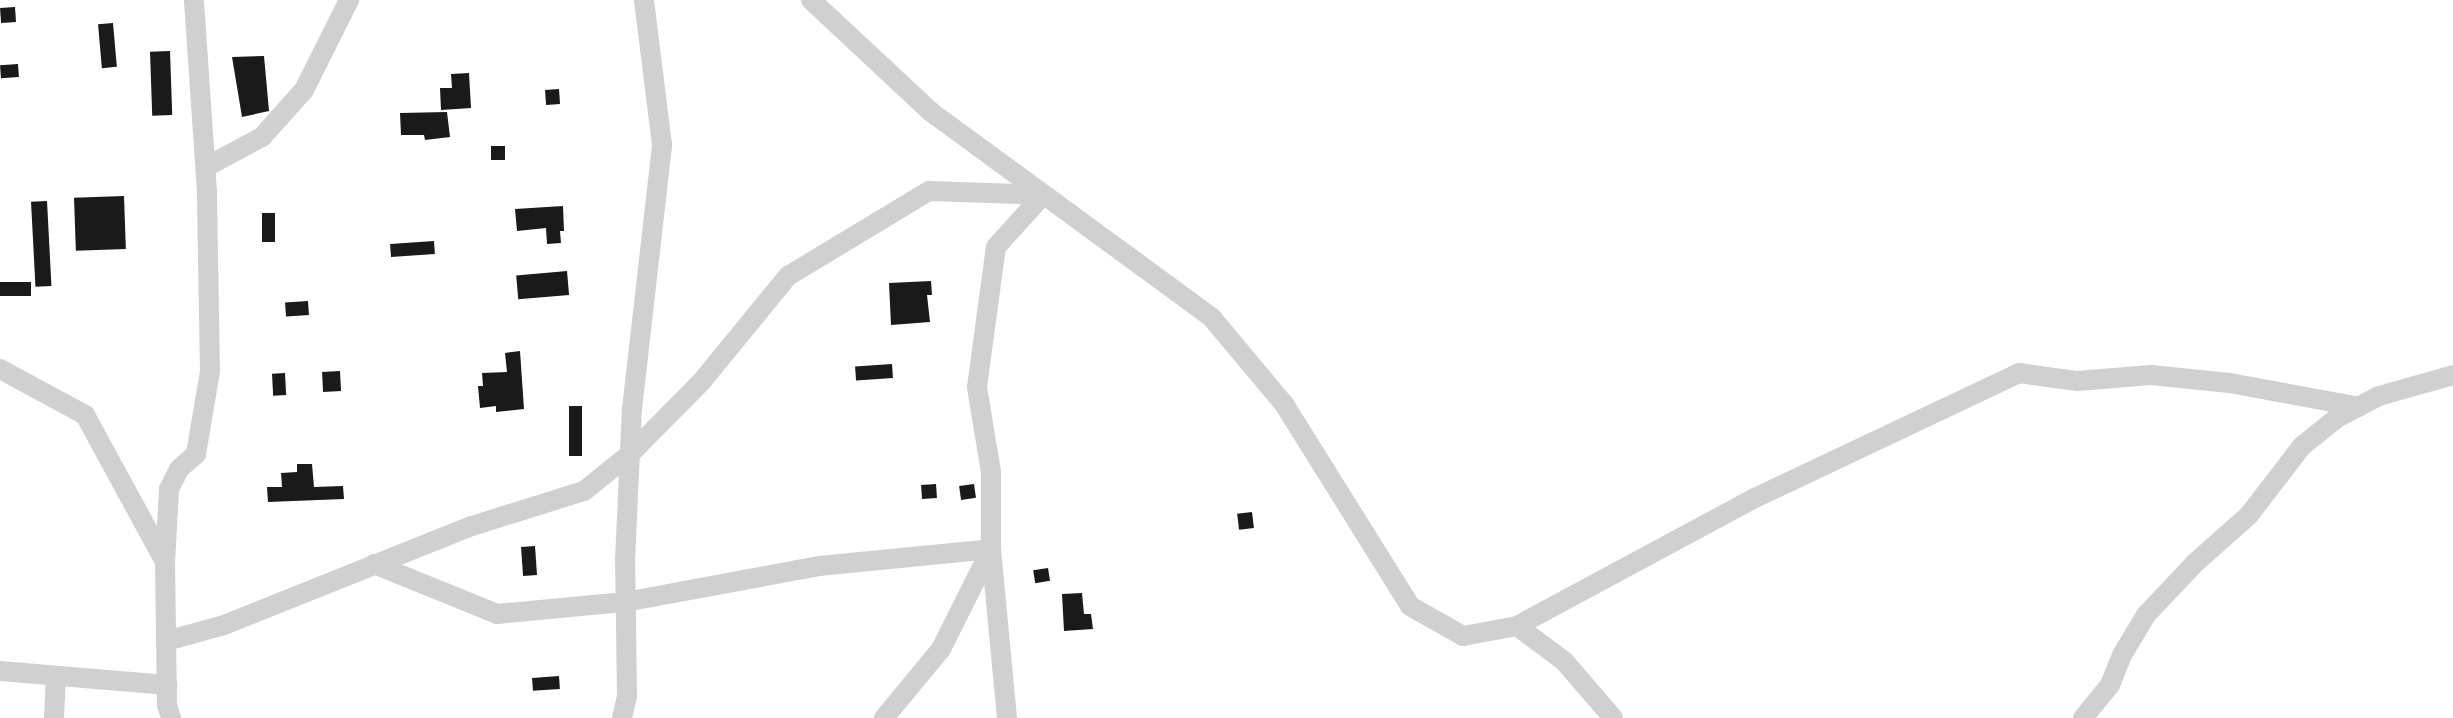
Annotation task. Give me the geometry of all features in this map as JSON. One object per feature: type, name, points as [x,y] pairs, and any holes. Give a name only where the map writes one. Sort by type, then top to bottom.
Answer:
[{"type":"street","points":[[171,718],[167,685],[165,563],[169,489],[178,469],[196,454],[210,371],[206,167],[194,0]]},
{"type":"street","points":[[206,167],[262,137],[304,90],[349,0]]},
{"type":"street","points":[[622,718],[627,696],[625,602],[630,454],[662,145],[644,0]]},
{"type":"street","points":[[811,0],[931,112],[1212,318],[1284,404],[1410,606],[1463,636],[1517,626],[1757,497],[2019,373],[2077,381],[2151,375],[2230,383],[2359,406]]},
{"type":"street","points":[[166,641],[224,625],[472,526],[584,491],[630,454],[702,381],[788,276],[929,191],[1043,195]]},
{"type":"street","points":[[1007,718],[991,549],[991,472],[977,387],[996,247],[1043,195]]},
{"type":"street","points":[[0,369],[85,415],[165,563]]},
{"type":"street","points":[[2084,718],[2110,685],[2122,655],[2146,615],[2195,563],[2249,515],[2302,446],[2359,406],[2379,396],[2453,375]]},
{"type":"street","points":[[374,564],[497,614],[625,602],[819,566],[991,549]]},
{"type":"street","points":[[884,718],[941,649],[991,549]]},
{"type":"street","points":[[1517,626],[1564,661],[1614,718]]},
{"type":"street","points":[[0,671],[167,685]]},
{"type":"street","points":[[54,718],[56,676]]},
{"type":"building","points":[[15,7],[16,22],[1,23],[0,8]]},
{"type":"building","points":[[113,23],[117,67],[102,68],[98,24]]},
{"type":"building","points":[[170,51],[172,115],[152,116],[150,52]]},
{"type":"building","points":[[264,56],[269,111],[242,117],[232,57]]},
{"type":"building","points":[[18,64],[19,77],[1,78],[0,65]]},
{"type":"building","points":[[469,73],[471,108],[441,110],[440,88],[452,88],[451,74]]},
{"type":"building","points":[[559,89],[560,104],[546,105],[545,90]]},
{"type":"building","points":[[447,112],[450,137],[425,140],[424,135],[401,135],[400,113]]},
{"type":"building","points":[[491,146],[505,146],[505,160],[491,160]]},
{"type":"building","points":[[124,196],[126,249],[76,251],[74,198]]},
{"type":"building","points":[[47,201],[51,286],[35,287],[31,202]]},
{"type":"building","points":[[563,206],[564,231],[560,231],[561,243],[547,244],[546,228],[517,231],[515,209]]},
{"type":"building","points":[[262,213],[275,213],[275,242],[262,242]]},
{"type":"building","points":[[434,241],[435,254],[391,257],[390,244]]},
{"type":"building","points":[[567,271],[569,295],[518,299],[516,275]]},
{"type":"building","points":[[931,281],[932,295],[927,295],[930,322],[891,325],[889,283]]},
{"type":"building","points":[[0,282],[31,282],[31,296],[0,296]]},
{"type":"building","points":[[308,301],[309,315],[286,317],[285,303]]},
{"type":"building","points":[[520,351],[524,409],[496,412],[496,406],[480,408],[478,386],[483,386],[482,373],[507,372],[505,353]]},
{"type":"building","points":[[892,364],[893,378],[856,381],[855,367]]},
{"type":"building","points":[[340,371],[341,391],[323,392],[322,372]]},
{"type":"building","points":[[285,373],[286,395],[273,396],[272,374]]},
{"type":"building","points":[[569,406],[582,406],[582,456],[569,456]]},
{"type":"building","points":[[297,464],[312,464],[314,487],[343,486],[344,499],[268,502],[267,487],[282,487],[281,473],[297,472]]},
{"type":"building","points":[[936,484],[937,498],[922,499],[921,485]]},
{"type":"building","points":[[974,484],[976,498],[961,500],[959,486]]},
{"type":"building","points":[[1252,512],[1254,528],[1239,530],[1237,514]]},
{"type":"building","points":[[535,546],[537,575],[523,576],[521,547]]},
{"type":"building","points":[[1048,568],[1050,581],[1035,583],[1033,570]]},
{"type":"building","points":[[1082,593],[1084,614],[1091,614],[1093,629],[1064,631],[1062,594]]},
{"type":"building","points":[[559,676],[560,689],[533,691],[532,678]]}]
